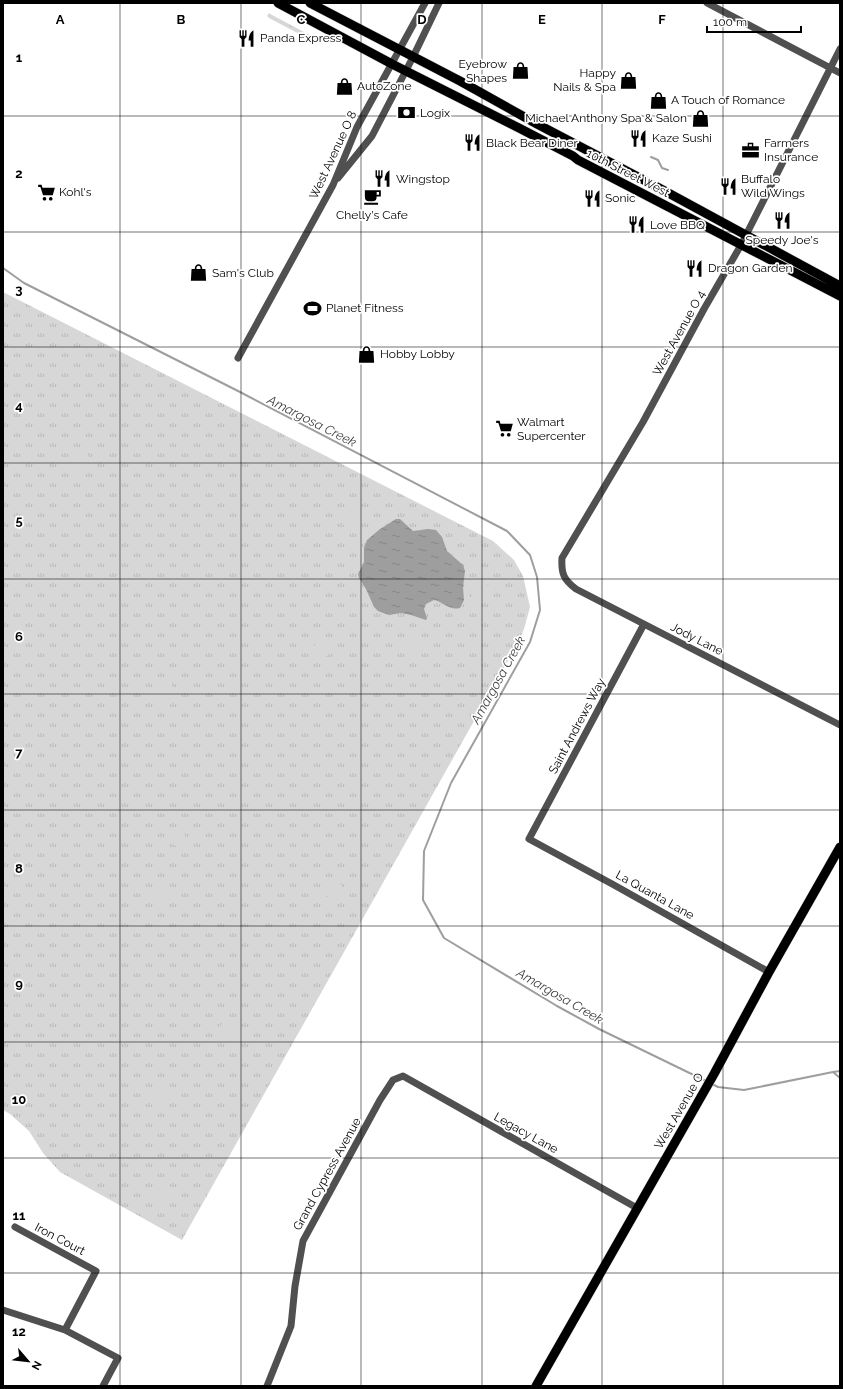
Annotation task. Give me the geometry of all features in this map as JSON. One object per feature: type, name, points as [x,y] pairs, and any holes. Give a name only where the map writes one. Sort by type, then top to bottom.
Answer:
[{"type":"main road","name":"10th Street West","points":[[278,3],[392,64],[573,156],[578,160],[840,296]]},
{"type":"main road","name":"10th Street West","points":[[310,3],[460,81],[537,124],[840,286]]},
{"type":"main road","points":[[573,156],[580,154],[633,181],[642,179]]},
{"type":"main road","name":"West Avenue O","points":[[536,1386],[714,1074],[840,846]]},
{"type":"street","name":"West Avenue O 8","points":[[238,358],[334,185],[357,127],[425,3]]},
{"type":"street","points":[[334,185],[372,136],[439,3]]},
{"type":"street","points":[[707,3],[840,73]]},
{"type":"street","name":"West Avenue O 4","points":[[562,558],[643,422],[741,245],[840,49]]},
{"type":"street","name":"Jody Lane","points":[[562,558],[563,574],[568,583],[576,589],[840,725]]},
{"type":"street","name":"Saint Andrews Way","points":[[529,839],[644,624]]},
{"type":"street","name":"La Quanta Lane","points":[[529,839],[769,972]]},
{"type":"street","name":"Legacy Lane","points":[[403,1076],[637,1208]]},
{"type":"street","name":"Grand Cypress Avenue","points":[[267,1386],[291,1326],[295,1286],[303,1241],[380,1100],[393,1080],[403,1076]]},
{"type":"street","name":"Iron Court","points":[[15,1227],[96,1271],[65,1330]]},
{"type":"street","points":[[3,1310],[65,1330],[118,1358],[103,1386]]},
{"type":"green space","points":[[269,13],[317,39],[311,40],[269,18],[267,16]]},
{"type":"green space","points":[[3,292],[493,541],[514,560],[523,576],[530,607],[519,641],[182,1240],[60,1172],[43,1153],[29,1131],[10,1114],[3,1110]]},
{"type":"green space","points":[[79,451],[85,452],[89,457],[88,463],[85,467],[81,468],[70,462],[72,453]]},
{"type":"green space","points":[[346,506],[352,507],[356,512],[357,518],[354,525],[351,527],[344,526],[341,518],[341,512]]},
{"type":"green space","points":[[480,581],[487,584],[490,591],[487,598],[480,601],[473,598],[470,591],[473,584]]},
{"type":"green space","points":[[414,638],[420,641],[423,647],[420,653],[414,656],[408,653],[405,647],[408,641]]},
{"type":"green space","points":[[323,641],[329,642],[333,647],[331,653],[326,656],[316,654],[313,650],[316,644]]},
{"type":"green space","points":[[163,682],[171,684],[177,694],[174,702],[162,706],[158,704],[156,700],[155,690],[158,685]]},
{"type":"green space","points":[[172,828],[179,828],[184,831],[186,839],[184,843],[176,846],[169,840],[167,837],[167,832]]},
{"type":"green space","points":[[333,879],[340,882],[342,887],[338,896],[333,899],[325,895],[323,890],[326,883]]},
{"type":"green space","points":[[159,886],[167,886],[172,891],[170,902],[167,904],[159,904],[154,899],[154,891]]},
{"type":"green space","points":[[227,1020],[233,1022],[237,1033],[235,1040],[229,1044],[222,1040],[218,1031],[223,1022]]},
{"type":"green space","points":[[161,1092],[171,1096],[170,1103],[164,1108],[155,1108],[151,1104],[153,1097],[156,1093]]},
{"type":"green space","points":[[159,1179],[168,1181],[172,1191],[170,1196],[166,1198],[157,1198],[154,1193],[153,1185]]},
{"type":"water","points":[[396,519],[400,519],[413,531],[428,529],[436,530],[442,537],[447,551],[463,565],[465,571],[463,587],[464,600],[460,608],[456,609],[434,600],[426,604],[424,609],[427,618],[426,620],[401,613],[389,615],[378,611],[374,607],[358,574],[364,562],[364,548],[367,540],[380,529]]},
{"type":"waterway","points":[[651,157],[658,160],[662,168],[668,170]]},
{"type":"waterway","name":"Amargosa Creek","points":[[3,268],[24,283],[240,392],[507,531],[530,555],[537,577],[540,610],[530,642],[451,783],[424,851],[423,900],[444,938],[557,1006],[599,1029],[706,1081]]},
{"type":"waterway","name":"Amargosa Creek","points":[[833,1072],[840,1071]]},
{"type":"waterway","name":"Amargosa Creek","points":[[712,1084],[718,1087],[744,1090],[833,1072],[840,1078]]},
{"type":"place","name":"Panda Express","points":[[247,38]]},
{"type":"place","name":"Eyebrow Shapes","points":[[520,71]]},
{"type":"place","name":"Happy Nails & Spa","points":[[629,80]]},
{"type":"place","name":"AutoZone","points":[[344,86]]},
{"type":"place","name":"A Touch of Romance","points":[[658,100]]},
{"type":"place","name":"Logix","points":[[407,113]]},
{"type":"place","name":"Michael Anthony Spa & Salon","points":[[700,118]]},
{"type":"place","name":"Kaze Sushi","points":[[639,138]]},
{"type":"place","name":"Black Bear Diner","points":[[473,143]]},
{"type":"place","name":"Farmers Insurance","points":[[751,150]]},
{"type":"place","name":"Wingstop","points":[[383,179]]},
{"type":"place","name":"Buffalo Wild Wings","points":[[728,186]]},
{"type":"place","name":"Kohl's","points":[[46,192]]},
{"type":"place","name":"Chelly's Cafe","points":[[372,196]]},
{"type":"place","name":"Sonic","points":[[592,198]]},
{"type":"place","name":"Speedy Joe's","points":[[782,221]]},
{"type":"place","name":"Love BBQ","points":[[637,225]]},
{"type":"place","name":"Dragon Garden","points":[[695,268]]},
{"type":"place","name":"Sam's Club","points":[[199,273]]},
{"type":"place","name":"Planet Fitness","points":[[313,308]]},
{"type":"place","name":"Hobby Lobby","points":[[367,354]]},
{"type":"place","name":"Walmart Supercenter","points":[[504,429]]}]
